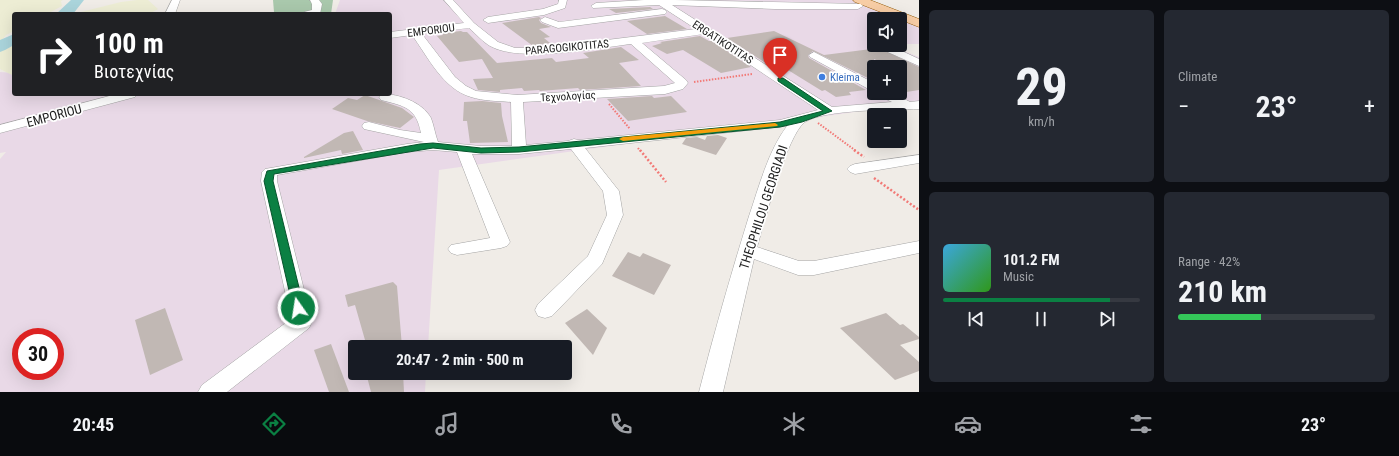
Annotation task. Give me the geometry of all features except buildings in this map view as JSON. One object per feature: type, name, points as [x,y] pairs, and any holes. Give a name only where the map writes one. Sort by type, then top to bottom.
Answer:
[{"type":"main road","points":[[871,0],[919,18]]},
{"type":"main road","points":[[859,3],[919,23]]},
{"type":"street","points":[[171,12],[176,0]]},
{"type":"street","points":[[314,0],[317,4],[316,12]]},
{"type":"street","name":"PARAGOGIKOTITAS","points":[[448,0],[471,25],[494,44],[514,51],[542,51],[633,41],[704,31]]},
{"type":"street","points":[[488,20],[544,12],[562,6],[563,0]]},
{"type":"street","points":[[777,0],[786,6]]},
{"type":"street","points":[[596,6],[660,1],[786,6],[859,3]]},
{"type":"street","name":"ERGATIKOTITAS","points":[[660,1],[828,111]]},
{"type":"street","points":[[545,20],[558,25],[674,10]]},
{"type":"street","name":"EMPORIOU","points":[[392,35],[471,25]]},
{"type":"street","name":"Τεχνολογίας","points":[[416,32],[451,80],[462,89],[474,94],[517,99],[665,90],[679,86],[682,83]]},
{"type":"street","points":[[633,41],[682,83]]},
{"type":"street","points":[[896,52],[919,63]]},
{"type":"street","points":[[814,55],[867,84]]},
{"type":"street","name":"EMPORIOU","points":[[0,129],[124,96]]},
{"type":"street","points":[[385,97],[408,104],[418,111],[424,119],[430,142]]},
{"type":"street","points":[[517,99],[519,150]]},
{"type":"street","points":[[901,100],[913,105]]},
{"type":"street","points":[[369,126],[463,149],[519,150],[574,143],[780,124],[804,119],[828,111],[913,105]]},
{"type":"street","name":"THEOPHILOU GEORGIADI","points":[[710,392],[747,250],[780,152],[787,135],[804,119]]},
{"type":"street","points":[[210,392],[302,322],[269,181],[270,172],[407,148],[430,142]]},
{"type":"street","points":[[545,310],[596,259],[615,215],[611,191],[574,143]]},
{"type":"street","points":[[457,249],[501,242],[463,149]]},
{"type":"street","points":[[857,168],[919,159]]},
{"type":"street","points":[[747,250],[798,268],[814,268],[919,247]]},
{"type":"path","points":[[682,83],[768,72]]},
{"type":"path","points":[[601,94],[666,182]]},
{"type":"path","points":[[804,119],[875,166]]},
{"type":"path","points":[[857,168],[919,210]]},
{"type":"shaded area","points":[[340,0],[853,0],[883,12],[867,12],[867,52],[906,52],[919,57],[919,103],[883,108],[867,108],[867,110],[439,170],[428,340],[348,340],[348,380],[426,380],[425,392],[0,392],[0,159],[6,152],[0,153],[0,72],[12,73],[12,96],[392,96],[392,12],[336,12]]},
{"type":"shaded area","points":[[907,21],[919,26],[919,44],[907,44]]},
{"type":"green space","points":[[0,0],[63,0],[61,1],[62,6],[51,12],[12,12],[12,32],[6,35],[2,40],[12,36],[12,75],[0,69]]},
{"type":"green space","points":[[148,0],[158,9],[153,12],[81,12],[121,2]]},
{"type":"green space","points":[[273,0],[333,0],[331,12],[274,12]]},
{"type":"waterway","points":[[66,12],[78,0]]},
{"type":"waterway","points":[[0,47],[12,39]]},
{"type":"slow traffic","points":[[623,139],[775,125]]},
{"type":"place","name":"Kleima","points":[[822,77]]},
{"type":"route","points":[[298,308],[269,181],[270,172],[407,148],[442,146],[481,150],[519,150],[574,143],[780,124],[828,111],[780,79]]}]
